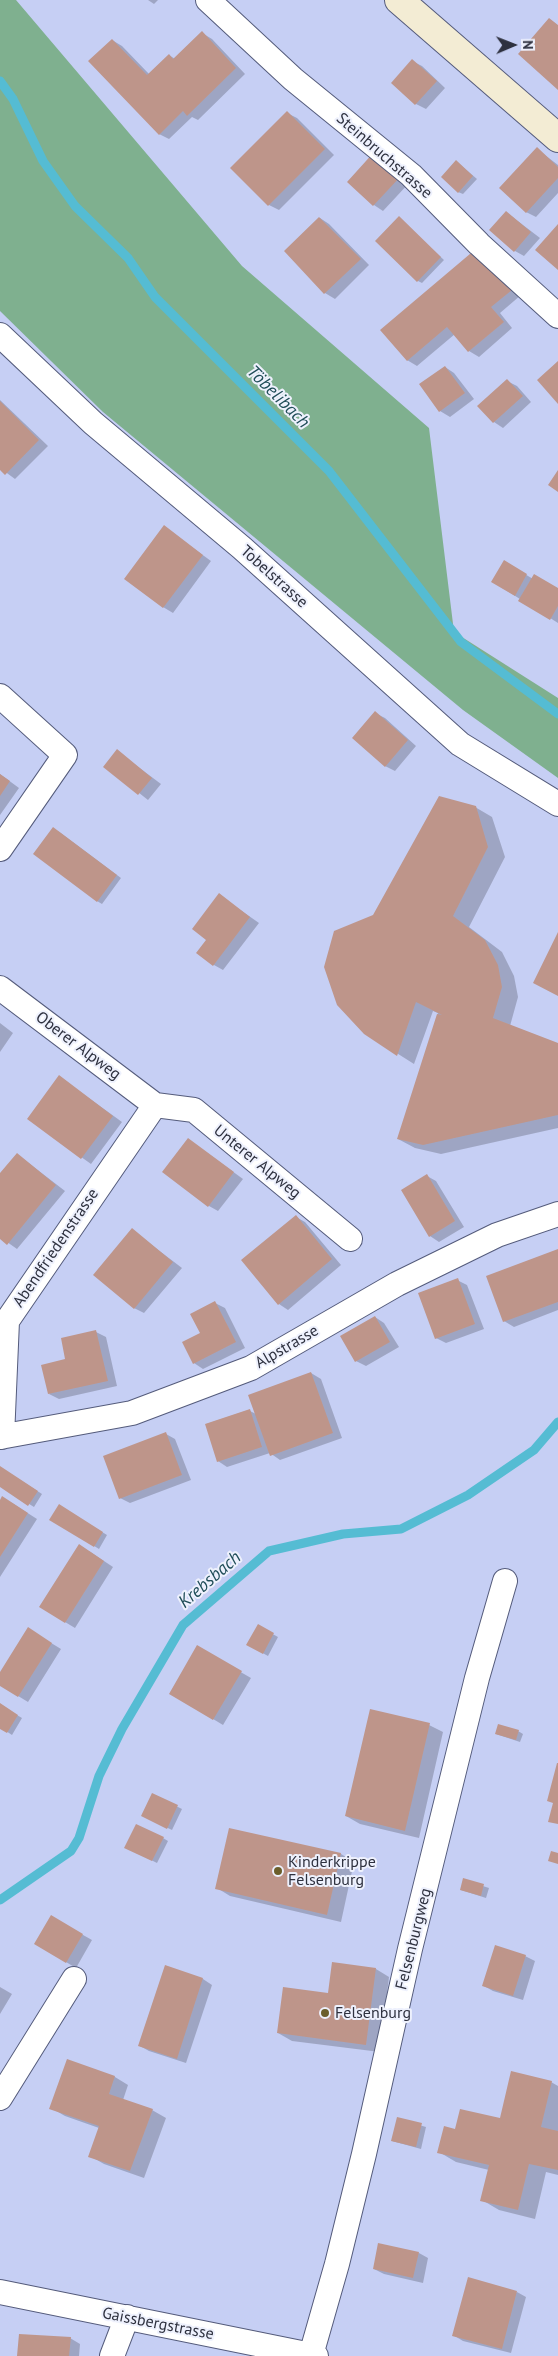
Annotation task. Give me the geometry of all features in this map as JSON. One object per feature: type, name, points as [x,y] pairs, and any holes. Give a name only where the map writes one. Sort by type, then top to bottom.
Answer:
[{"type":"main road","points":[[399,0],[558,138]]},
{"type":"street","name":"Steinbruchstrasse","points":[[208,0],[292,79],[411,175],[480,244],[558,316]]},
{"type":"street","name":"Tobelstrasse","points":[[0,335],[93,423],[242,548],[460,744],[558,804]]},
{"type":"street","points":[[0,696],[65,755],[0,849]]},
{"type":"street","name":"Oberer Alpweg","points":[[0,988],[155,1105]]},
{"type":"street","name":"Unterer Alpweg","points":[[155,1105],[194,1110],[350,1239]]},
{"type":"street","name":"Abendfriedenstrasse","points":[[1,1437],[7,1321],[155,1105]]},
{"type":"street","name":"Alpstrasse","points":[[1,1437],[132,1414],[251,1368],[397,1284],[497,1235],[558,1214]]},
{"type":"street","name":"Felsenburgweg","points":[[314,2356],[362,2163],[410,1949],[472,1696],[505,1581]]},
{"type":"street","points":[[0,2098],[74,1979]]},
{"type":"street","name":"Gaissbergstrasse","points":[[0,2292],[314,2356]]},
{"type":"street","points":[[112,2356],[127,2317]]},
{"type":"green space","points":[[0,0],[16,0],[242,266],[429,428],[454,632],[558,698],[558,778],[463,710],[103,412],[0,311]]},
{"type":"building","points":[[549,18],[558,25],[558,90],[518,54]]},
{"type":"building","points":[[202,31],[236,68],[187,116],[183,111],[159,135],[88,61],[112,39],[147,75],[169,54],[173,59]]},
{"type":"building","points":[[412,59],[437,81],[415,105],[391,83]]},
{"type":"building","points":[[287,111],[325,149],[268,206],[230,168]]},
{"type":"building","points":[[537,147],[558,167],[558,178],[526,213],[499,188]]},
{"type":"building","points":[[375,151],[401,176],[373,206],[347,182]]},
{"type":"building","points":[[456,160],[473,176],[458,193],[441,177]]},
{"type":"building","points":[[506,211],[531,232],[514,252],[489,230]]},
{"type":"building","points":[[399,216],[441,257],[417,282],[375,241]]},
{"type":"building","points":[[319,217],[361,259],[324,294],[284,251]]},
{"type":"building","points":[[558,224],[558,270],[535,250]]},
{"type":"building","points":[[477,248],[512,290],[491,307],[504,322],[468,352],[447,327],[407,361],[380,330]]},
{"type":"building","points":[[558,361],[558,404],[537,380]]},
{"type":"building","points":[[445,366],[465,393],[439,412],[419,384]]},
{"type":"building","points":[[507,379],[523,396],[493,423],[477,406]]},
{"type":"building","points":[[0,401],[39,440],[5,475],[0,470]]},
{"type":"building","points":[[558,470],[558,492],[548,485]]},
{"type":"building","points":[[164,525],[203,555],[163,608],[124,579]]},
{"type":"building","points":[[504,560],[527,574],[515,596],[491,582]]},
{"type":"building","points":[[534,574],[558,588],[558,606],[550,620],[518,601]]},
{"type":"building","points":[[375,711],[408,740],[385,767],[352,738]]},
{"type":"building","points":[[117,749],[152,778],[138,795],[103,767]]},
{"type":"building","points":[[0,774],[10,781],[0,796]]},
{"type":"building","points":[[439,796],[476,806],[488,847],[453,916],[485,940],[498,965],[502,987],[493,1018],[558,1043],[558,1115],[423,1145],[397,1139],[437,1014],[442,1015],[416,1002],[397,1056],[364,1034],[337,1005],[324,967],[334,931],[373,915]]},
{"type":"building","points":[[53,827],[117,875],[97,902],[33,854]]},
{"type":"building","points":[[219,893],[250,917],[213,966],[196,953],[206,940],[192,929]]},
{"type":"building","points":[[558,932],[558,996],[533,983]]},
{"type":"building","points":[[59,1075],[113,1116],[81,1159],[27,1119]]},
{"type":"building","points":[[188,1138],[234,1172],[208,1207],[162,1172]]},
{"type":"building","points":[[17,1153],[56,1185],[7,1245],[0,1239],[0,1173]]},
{"type":"building","points":[[427,1174],[455,1221],[429,1237],[401,1190]]},
{"type":"building","points":[[296,1215],[332,1259],[278,1305],[241,1260]]},
{"type":"building","points":[[132,1228],[173,1262],[134,1309],[93,1275]]},
{"type":"building","points":[[558,1249],[558,1302],[503,1322],[486,1276]]},
{"type":"building","points":[[458,1278],[475,1324],[435,1339],[418,1293]]},
{"type":"building","points":[[215,1301],[236,1342],[193,1364],[182,1342],[200,1333],[190,1314]]},
{"type":"building","points":[[375,1316],[390,1342],[355,1362],[340,1336]]},
{"type":"building","points":[[96,1330],[108,1381],[48,1394],[41,1365],[65,1359],[61,1338]]},
{"type":"building","points":[[311,1372],[333,1433],[270,1456],[248,1395]]},
{"type":"building","points":[[250,1409],[262,1447],[217,1462],[205,1424]]},
{"type":"building","points":[[166,1432],[182,1475],[119,1499],[103,1456]]},
{"type":"building","points":[[0,1466],[38,1491],[28,1506],[0,1487]]},
{"type":"building","points":[[2,1496],[28,1513],[0,1557],[0,1500]]},
{"type":"building","points":[[59,1504],[103,1532],[94,1547],[49,1520]]},
{"type":"building","points":[[79,1544],[104,1561],[65,1623],[39,1607]]},
{"type":"building","points":[[258,1624],[274,1633],[263,1654],[246,1645]]},
{"type":"building","points":[[28,1627],[52,1643],[18,1697],[0,1686],[0,1672]]},
{"type":"building","points":[[197,1645],[242,1671],[213,1720],[169,1694]]},
{"type":"building","points":[[0,1703],[18,1715],[7,1733],[0,1729]]},
{"type":"building","points":[[370,1709],[430,1723],[405,1831],[345,1816]]},
{"type":"building","points":[[498,1724],[519,1730],[516,1740],[495,1734]]},
{"type":"building","points":[[557,1763],[558,1824],[548,1822],[553,1803],[547,1801]]},
{"type":"building","points":[[152,1793],[178,1805],[167,1829],[141,1816]]},
{"type":"building","points":[[136,1824],[164,1837],[152,1861],[124,1848]]},
{"type":"building","name":"Kinderkrippe Felsenburg","points":[[229,1828],[341,1853],[327,1915],[215,1889]]},
{"type":"building","points":[[551,1851],[558,1853],[558,1864],[548,1861]]},
{"type":"building","points":[[463,1878],[484,1884],[481,1896],[460,1890]]},
{"type":"building","points":[[51,1915],[83,1934],[66,1963],[34,1944]]},
{"type":"building","points":[[495,1945],[526,1955],[513,1996],[482,1986]]},
{"type":"building","name":"Felsenburg","points":[[332,1962],[376,1968],[366,2045],[277,2033],[283,1987],[328,1993]]},
{"type":"building","points":[[165,1965],[203,1978],[177,2059],[138,2046]]},
{"type":"building","points":[[67,2059],[115,2076],[109,2094],[153,2109],[130,2171],[88,2157],[99,2126],[49,2109]]},
{"type":"building","points":[[511,2071],[552,2081],[541,2127],[558,2131],[558,2170],[529,2164],[518,2210],[480,2201],[489,2165],[437,2153],[444,2126],[455,2129],[460,2109],[500,2118]]},
{"type":"building","points":[[397,2117],[422,2123],[416,2147],[391,2141]]},
{"type":"building","points":[[378,2243],[419,2252],[413,2278],[373,2269]]},
{"type":"building","points":[[468,2277],[517,2291],[502,2349],[452,2336]]},
{"type":"building","points":[[19,2334],[71,2337],[69,2356],[17,2356]]},
{"type":"waterway","name":"Töbelibach","points":[[0,81],[13,99],[43,161],[75,206],[128,258],[155,297],[329,471],[461,642],[558,714]]},
{"type":"waterway","name":"Krebsbach","points":[[0,1900],[71,1851],[79,1838],[99,1776],[122,1729],[183,1625],[269,1551],[343,1534],[401,1529],[468,1495],[534,1450],[558,1422]]},
{"type":"place","name":"Kinderkrippe Felsenburg","points":[[278,1871]]},
{"type":"place","name":"Felsenburg","points":[[325,2013]]}]
